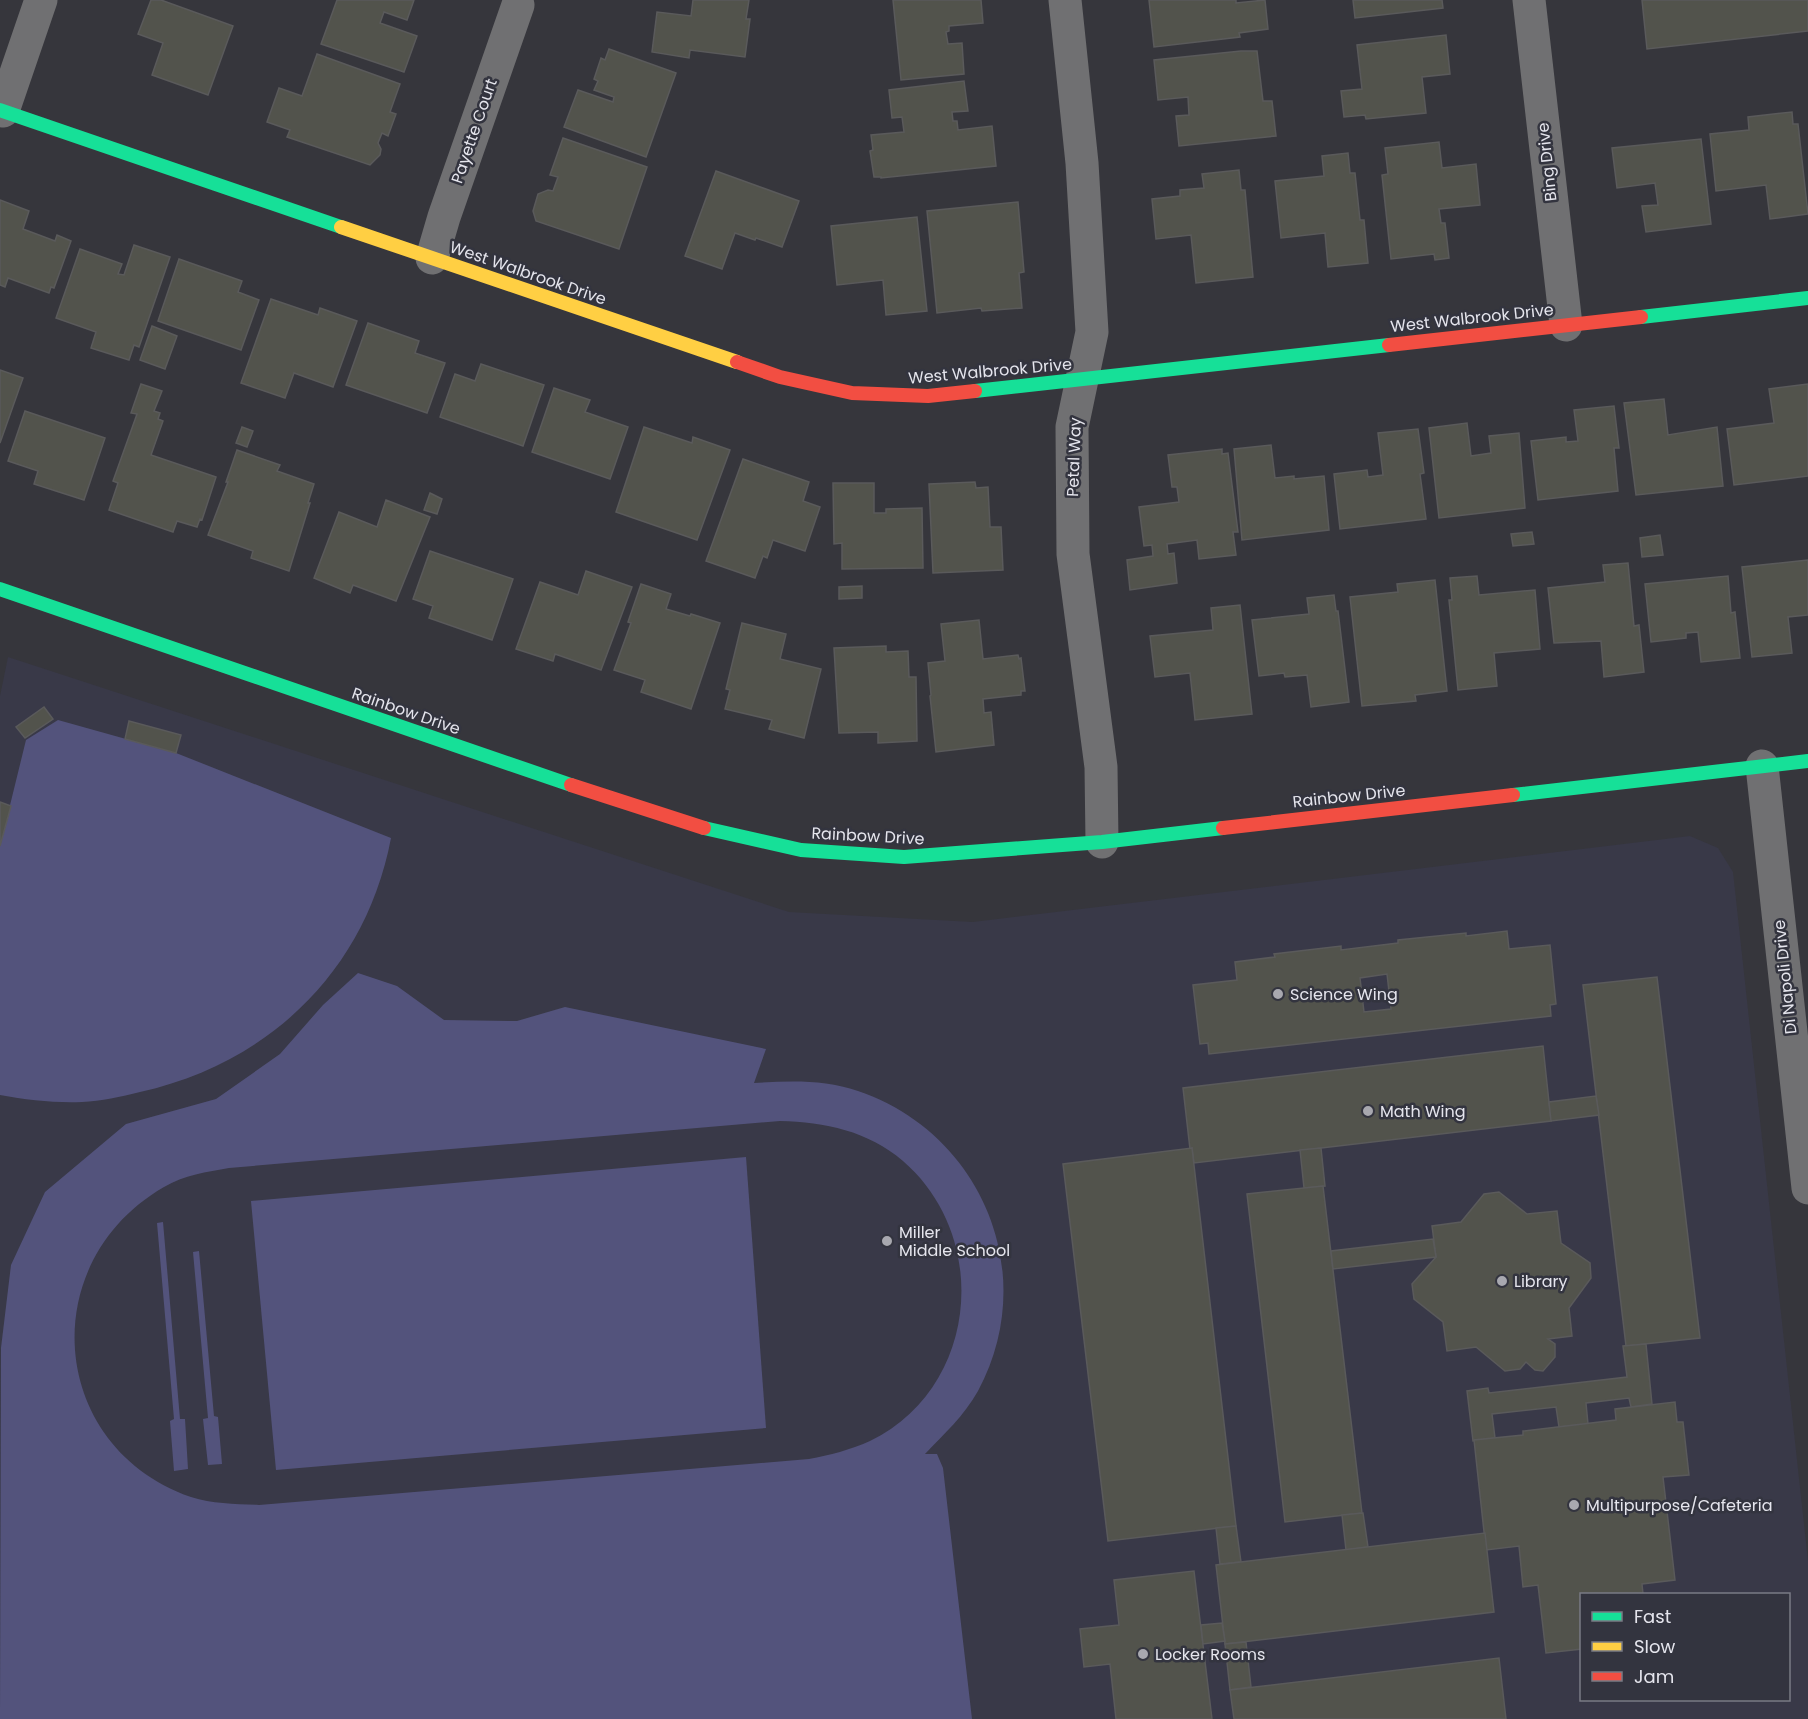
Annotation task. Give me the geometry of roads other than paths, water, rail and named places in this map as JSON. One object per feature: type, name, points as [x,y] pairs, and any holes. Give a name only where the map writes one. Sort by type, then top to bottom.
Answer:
[{"type":"street","points":[[1,111],[41,0]]},
{"type":"street","name":"Petal Way","points":[[1065,0],[1082,163],[1092,332],[1072,427],[1072,554],[1101,767],[1102,842]]},
{"type":"street","name":"Bing Drive","points":[[1529,0],[1566,324]]},
{"type":"street","name":"Payette Court","points":[[432,258],[444,217],[518,5]]},
{"type":"street","name":"West Walbrook Drive","points":[[1,111],[780,377],[852,393],[928,396],[1808,298]]},
{"type":"street","name":"Rainbow Drive","points":[[0,589],[690,825],[801,850],[904,857],[1102,842],[1808,761]]},
{"type":"street","name":"Di Napoli Drive","points":[[1761,766],[1808,1188]]},
{"type":"place","name":"Science Wing","points":[[1278,994]]},
{"type":"place","name":"Math Wing","points":[[1368,1111]]},
{"type":"place","name":"Miller Middle School","points":[[887,1241]]},
{"type":"place","name":"Library","points":[[1502,1281]]},
{"type":"place","name":"Multipurpose/Cafeteria","points":[[1574,1505]]},
{"type":"place","name":"Locker Rooms","points":[[1143,1654]]}]
